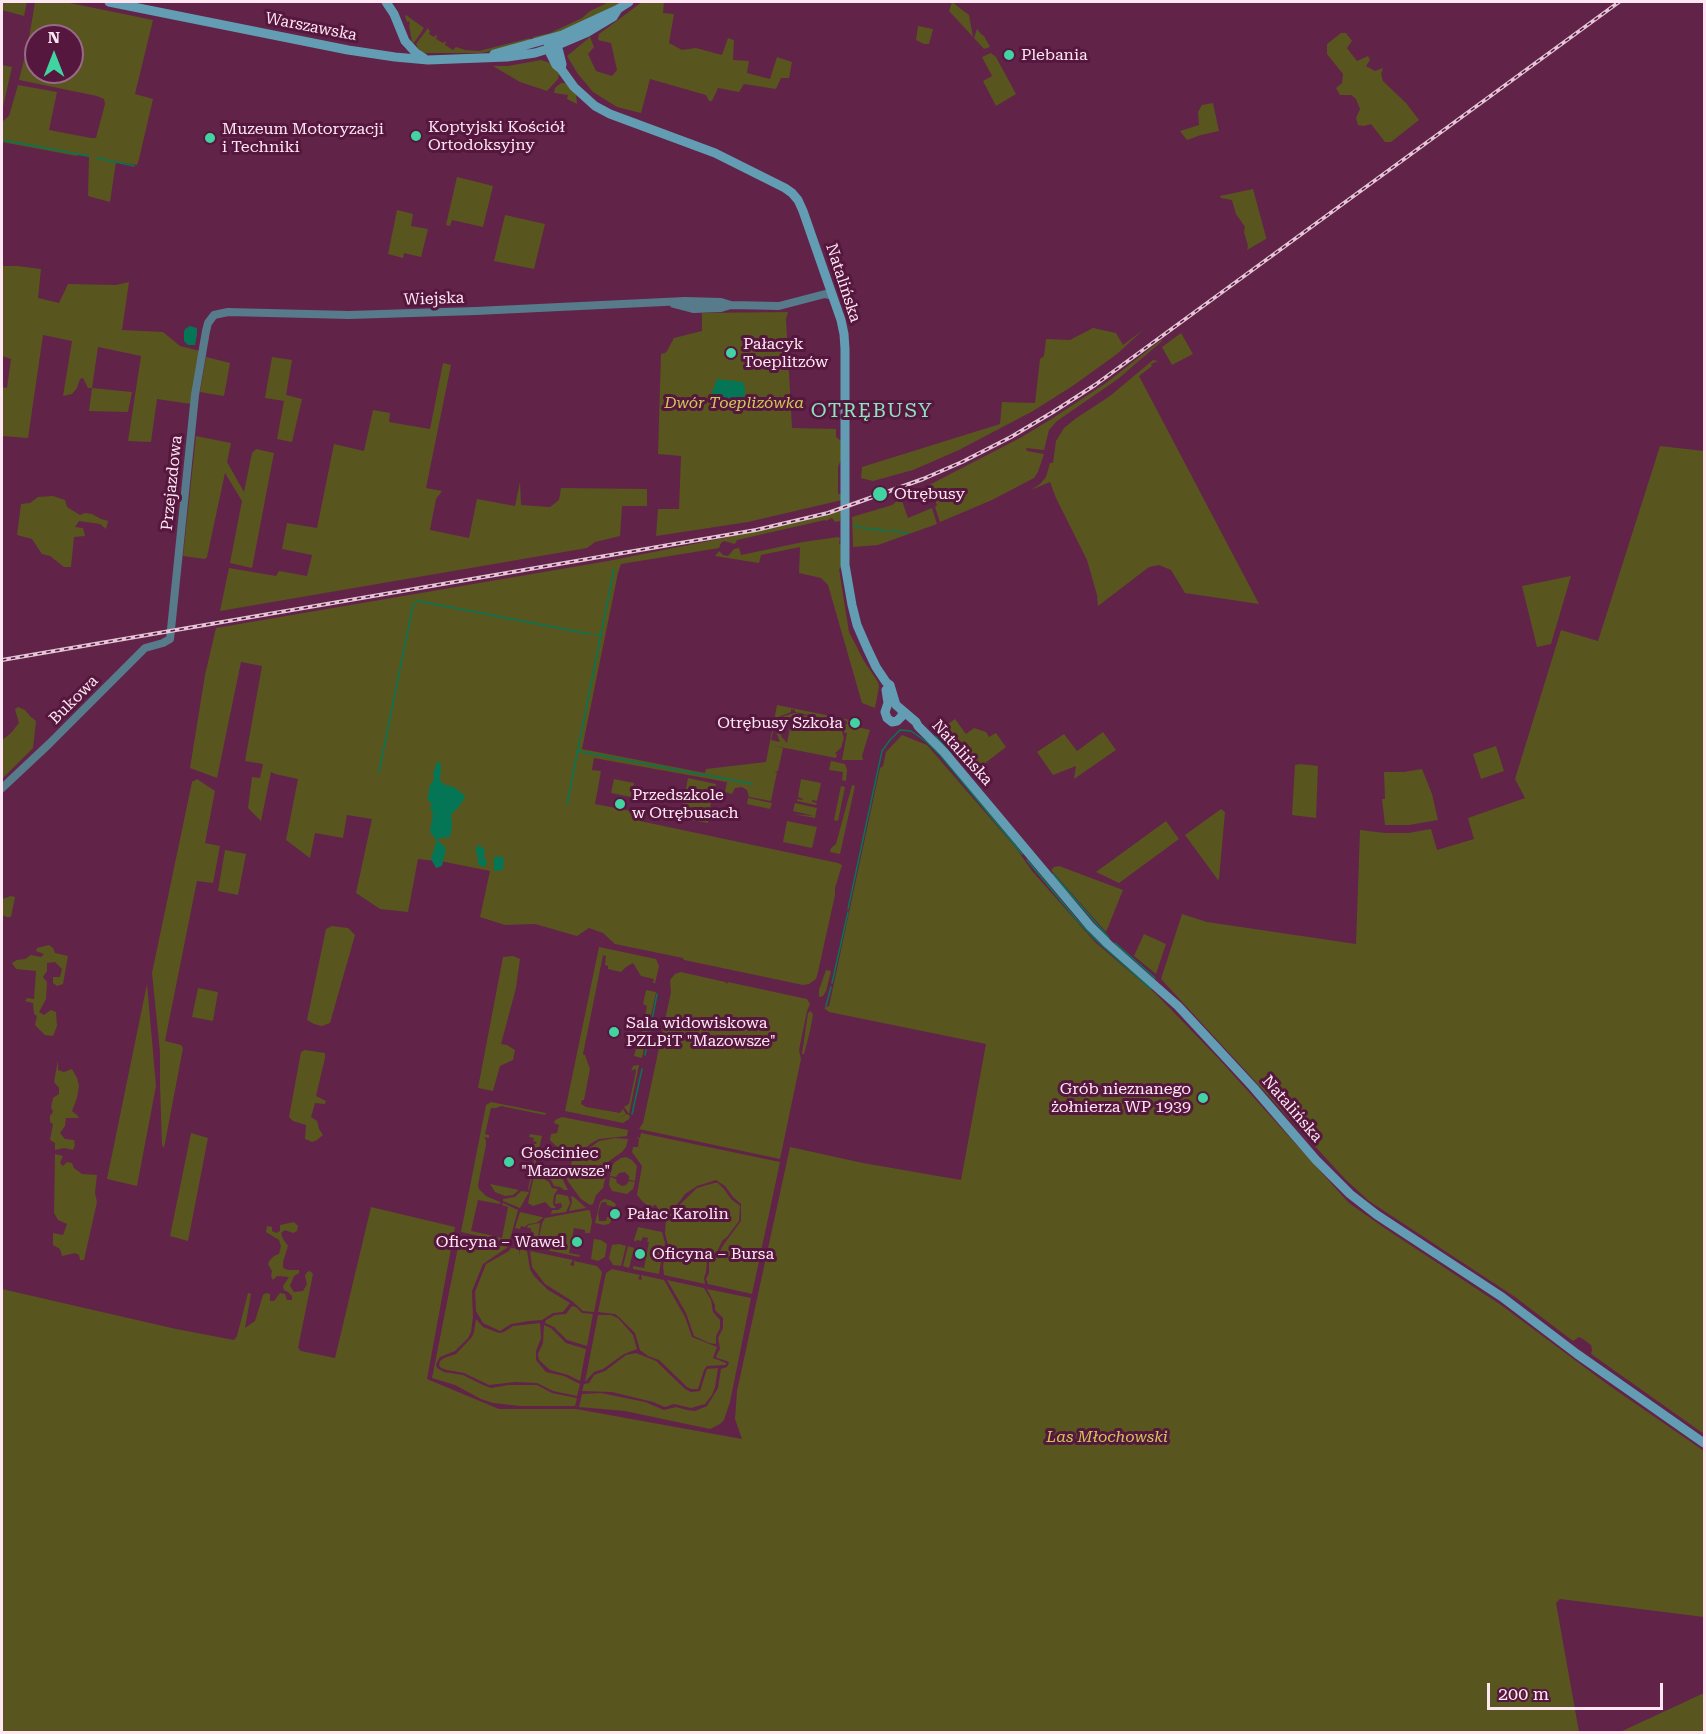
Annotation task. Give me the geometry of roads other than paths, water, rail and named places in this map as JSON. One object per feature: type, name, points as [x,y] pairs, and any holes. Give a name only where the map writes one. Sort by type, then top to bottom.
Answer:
[{"type":"main road","name":"Warszawska","points":[[109,2],[348,50],[428,60],[474,58],[551,45],[576,29],[629,2]]},
{"type":"main road","points":[[386,2],[392,10],[408,55],[413,59]]},
{"type":"main road","points":[[395,57],[405,45]]},
{"type":"main road","points":[[405,45],[428,60]]},
{"type":"main road","name":"Natalińska","points":[[551,45],[562,64],[561,69],[590,102],[601,109],[715,153],[792,193],[803,211],[843,327],[846,570],[857,625],[871,658],[891,687],[896,711],[916,722],[944,752],[1090,926],[1178,1006],[1316,1160],[1350,1194],[1377,1215],[1502,1297],[1576,1354],[1704,1443]]},
{"type":"street","name":"Wiejska","points":[[206,331],[213,317],[225,312],[349,315],[513,310],[685,301],[779,306],[826,294],[832,296]]},
{"type":"street","name":"Przejazdowa","points":[[170,639],[195,395],[206,331]]},
{"type":"street","name":"Bukowa","points":[[2,788],[145,648],[170,639]]},
{"type":"waterway","points":[[2,140],[89,156]]},
{"type":"waterway","points":[[97,158],[134,166]]},
{"type":"waterway","points":[[855,526],[862,528]]},
{"type":"waterway","points":[[864,528],[888,531]]},
{"type":"waterway","points":[[891,531],[908,533]]},
{"type":"waterway","points":[[567,804],[614,569]]},
{"type":"waterway","points":[[379,772],[413,605],[418,601],[590,634]]},
{"type":"waterway","points":[[595,635],[600,635]]},
{"type":"waterway","points":[[848,909],[882,751],[900,730],[911,731],[941,756],[1022,854]]},
{"type":"waterway","points":[[936,736],[952,755]]},
{"type":"waterway","points":[[578,751],[704,775]]},
{"type":"waterway","points":[[706,775],[752,784]]},
{"type":"waterway","points":[[1027,860],[1095,939],[1151,989]]},
{"type":"waterway","points":[[1053,874],[1109,938]]},
{"type":"waterway","points":[[832,983],[848,912]]},
{"type":"waterway","points":[[1115,943],[1155,978]]},
{"type":"waterway","points":[[826,1006],[831,987]]},
{"type":"waterway","points":[[645,1055],[657,994]]},
{"type":"waterway","points":[[632,1114],[642,1069]]},
{"type":"railway","points":[[2,660],[756,530],[828,513],[923,479],[1011,437],[1095,385],[1619,2]]},
{"type":"place","name":"Plebania","points":[[1009,55]]},
{"type":"place","name":"Koptyjski Kościół Ortodoksyjny","points":[[416,136]]},
{"type":"place","name":"Muzeum Motoryzacji i Techniki","points":[[210,138]]},
{"type":"place","name":"Pałacyk Toeplitzów","points":[[731,353]]},
{"type":"place","name":"Otrębusy","points":[[880,494]]},
{"type":"place","name":"Otrębusy Szkoła","points":[[855,723]]},
{"type":"place","name":"Przedszkole w Otrębusach","points":[[620,804]]},
{"type":"place","name":"Sala widowiskowa PZLPiT \"Mazowsze\"","points":[[614,1032]]},
{"type":"place","name":"Grób nieznanego żołnierza WP 1939","points":[[1203,1098]]},
{"type":"place","name":"Gościniec \"Mazowsze\"","points":[[509,1162]]},
{"type":"place","name":"Pałac Karolin","points":[[615,1214]]},
{"type":"place","name":"Oficyna – Wawel","points":[[577,1242]]},
{"type":"place","name":"Oficyna – Bursa","points":[[640,1254]]},
{"type":"district","name":"OTRĘBUSY","points":[[872,411]]},
{"type":"park label","name":"Dwór Toeplizówka","points":[[734,403]]},
{"type":"park label","name":"Las Młochowski","points":[[1107,1437]]}]
